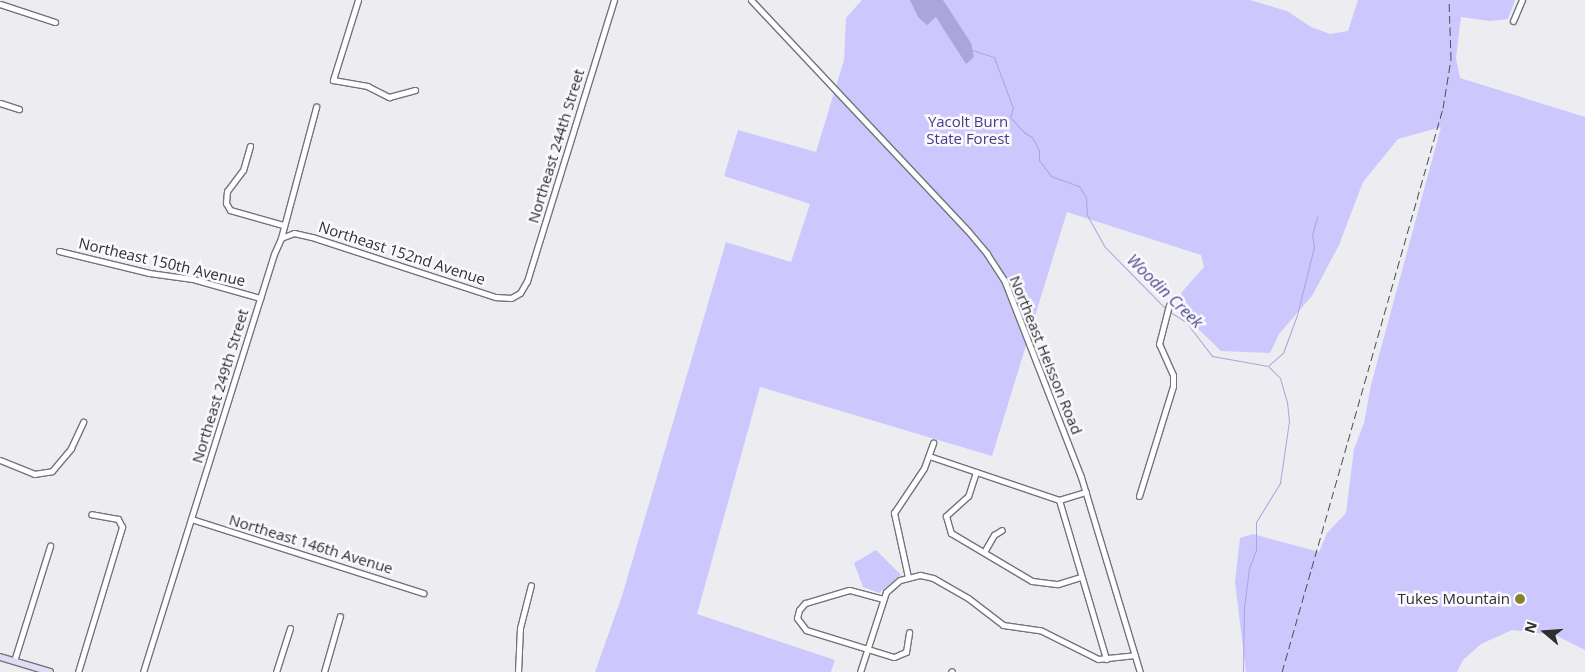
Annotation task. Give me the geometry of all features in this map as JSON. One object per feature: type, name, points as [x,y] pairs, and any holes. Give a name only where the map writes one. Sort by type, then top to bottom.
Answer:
[{"type":"main road","points":[[0,657],[50,672]]},
{"type":"street","points":[[358,0],[334,80],[367,86],[389,97],[415,90]]},
{"type":"street","name":"Northeast 244th Street","points":[[516,296],[527,281],[614,0]]},
{"type":"street","points":[[1514,21],[1522,0]]},
{"type":"street","name":"Northeast Heisson Road","points":[[753,1],[988,254],[1006,282],[1086,492],[1140,672]]},
{"type":"street","points":[[0,4],[55,22]]},
{"type":"street","points":[[0,103],[19,109]]},
{"type":"street","name":"Northeast 249th Street","points":[[144,672],[260,298],[281,238],[283,224],[316,107]]},
{"type":"street","points":[[250,146],[243,170],[227,191],[226,203],[230,210],[283,224]]},
{"type":"street","name":"Northeast 152nd Avenue","points":[[281,238],[299,233],[496,297],[516,296]]},
{"type":"street","name":"Northeast 150th Avenue","points":[[58,251],[149,273],[193,279],[260,298]]},
{"type":"street","points":[[1139,496],[1174,386],[1173,375],[1159,344],[1169,305]]},
{"type":"street","points":[[0,460],[34,474],[52,471],[71,448],[83,422]]},
{"type":"street","points":[[908,577],[894,513],[929,456],[933,443]]},
{"type":"street","points":[[929,456],[1059,500],[1086,492]]},
{"type":"street","points":[[976,472],[968,496],[952,508],[946,519],[949,531],[1032,581],[1058,584],[1082,577]]},
{"type":"street","points":[[1059,500],[1106,659]]},
{"type":"street","points":[[78,672],[122,527],[118,519],[91,514]]},
{"type":"street","name":"Northeast 146th Avenue","points":[[191,519],[423,593]]},
{"type":"street","points":[[984,552],[994,535],[1002,530]]},
{"type":"street","points":[[14,661],[50,546]]},
{"type":"street","points":[[860,672],[883,599],[890,587],[908,577],[933,578],[971,600],[999,624],[1040,630],[1094,658],[1106,659],[1134,655]]},
{"type":"street","points":[[518,672],[520,628],[531,585]]},
{"type":"street","points":[[883,599],[849,590],[805,603],[798,612],[798,622],[806,630],[868,650],[900,657],[907,649],[909,632]]},
{"type":"street","points":[[324,672],[340,616]]},
{"type":"street","points":[[276,672],[290,628]]},
{"type":"green space","name":"Yacolt Burn State Forest","points":[[862,0],[1250,0],[1287,11],[1311,27],[1330,34],[1348,31],[1358,0],[1515,0],[1508,19],[1490,21],[1461,17],[1456,58],[1460,78],[1585,117],[1585,650],[1555,635],[1512,630],[1481,644],[1463,660],[1457,672],[1246,672],[1235,582],[1240,538],[1253,534],[1319,552],[1327,533],[1346,513],[1354,449],[1364,423],[1371,385],[1441,127],[1398,139],[1363,182],[1339,245],[1312,296],[1279,334],[1270,353],[1221,351],[1184,315],[1181,293],[1204,267],[1201,255],[1067,212],[992,456],[760,387],[697,614],[835,660],[831,672],[595,672],[622,596],[726,242],[791,262],[810,204],[724,176],[738,130],[816,152],[844,60],[846,18]]},
{"type":"green space","points":[[876,550],[901,575],[879,593],[863,587],[854,563]]},
{"type":"shaded area","points":[[910,0],[943,0],[971,43],[974,57],[966,64],[936,17],[927,25],[918,17]]},
{"type":"waterway","name":"Woodin Creek","points":[[972,50],[994,57],[1013,108],[1010,117],[1025,133],[1032,137],[1039,150],[1039,160],[1051,176],[1079,186],[1086,197],[1087,215],[1105,247],[1165,308]]},
{"type":"waterway","points":[[1269,365],[1283,353],[1297,315],[1314,247],[1312,235],[1317,217]]},
{"type":"waterway","name":"Woodin Creek","points":[[1170,312],[1186,322],[1212,356],[1268,366],[1280,378],[1287,402],[1289,421],[1280,483],[1256,522],[1256,550],[1249,568],[1244,608],[1243,672]]},
{"type":"railway","points":[[1282,672],[1443,108],[1451,59],[1449,0]]},
{"type":"place","name":"Tukes Mountain","points":[[1520,599]]}]
